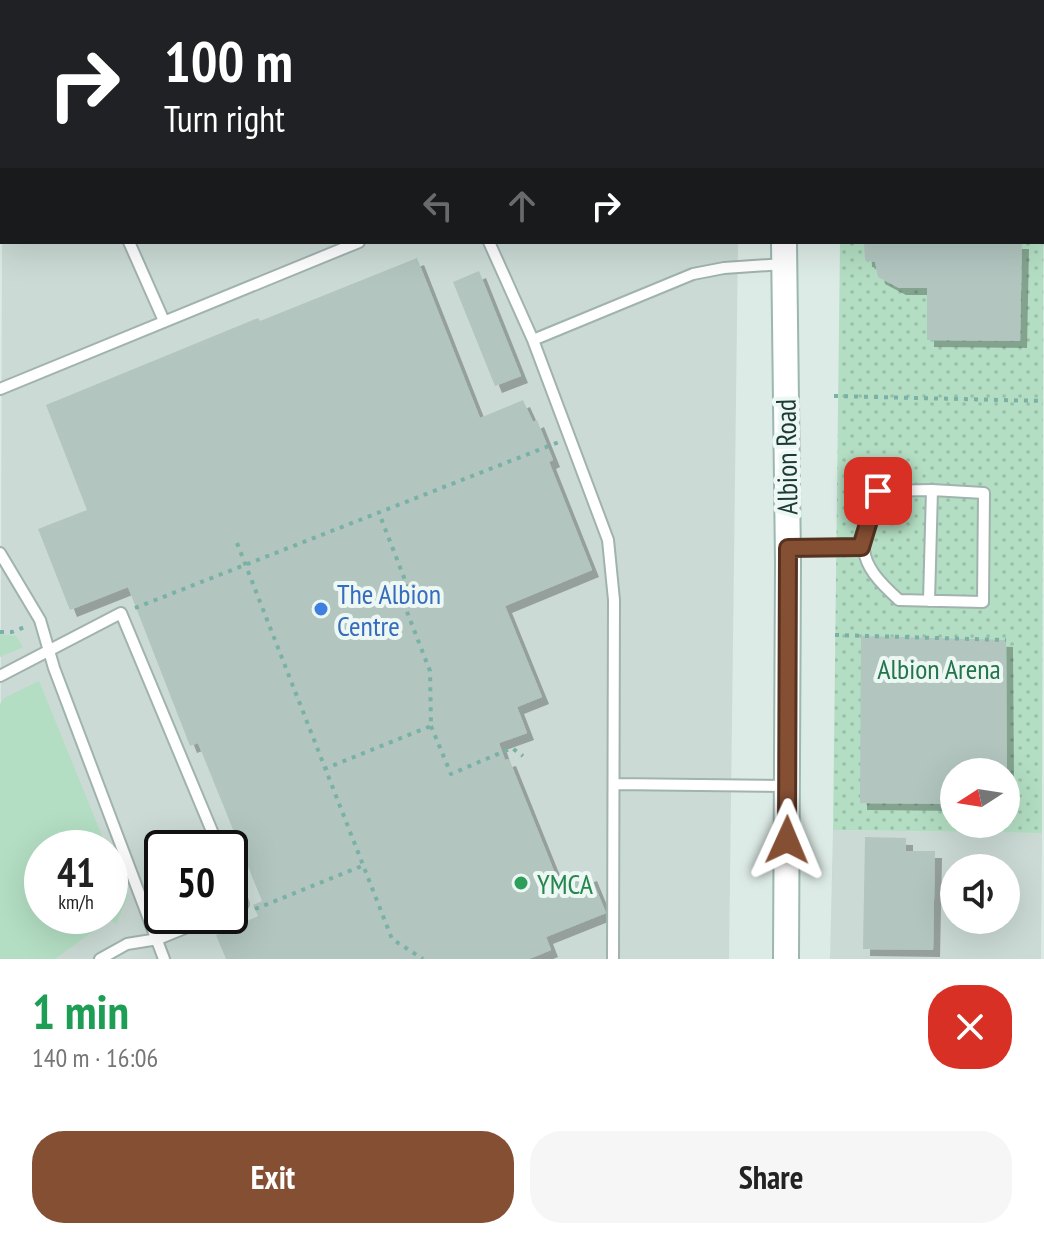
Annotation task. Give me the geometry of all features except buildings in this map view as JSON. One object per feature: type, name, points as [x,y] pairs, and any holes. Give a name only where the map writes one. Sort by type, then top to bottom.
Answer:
[{"type":"main road","name":"Albion Road","points":[[784,253],[788,548],[786,959]]},
{"type":"lane","points":[[130,244],[164,321]]},
{"type":"lane","points":[[0,389],[354,244]]},
{"type":"lane","points":[[490,244],[533,340],[608,540],[614,600],[613,959]]},
{"type":"lane","points":[[533,340],[693,274],[784,253]]},
{"type":"lane","points":[[929,601],[932,490]]},
{"type":"lane","points":[[932,490],[984,493],[983,602],[899,600],[878,581],[861,547],[878,491],[932,490]]},
{"type":"lane","points":[[788,548],[861,547]]},
{"type":"lane","points":[[0,553],[40,620],[164,959]]},
{"type":"lane","points":[[0,676],[121,613],[211,830]]},
{"type":"lane","points":[[614,784],[788,786]]},
{"type":"lane","points":[[100,959],[127,944],[170,934]]},
{"type":"path","points":[[834,396],[1044,401]]},
{"type":"path","points":[[121,613],[548,448],[570,436]]},
{"type":"path","points":[[379,513],[410,593],[404,604],[430,671],[431,726],[451,774],[512,748],[523,756]]},
{"type":"path","points":[[237,543],[392,939],[423,959]]},
{"type":"path","points":[[0,632],[12,632],[40,620]]},
{"type":"path","points":[[835,635],[1006,640]]},
{"type":"path","points":[[324,769],[431,726]]},
{"type":"path","points":[[248,908],[255,909],[363,866]]},
{"type":"shaded area","points":[[2,244],[738,244],[729,959],[0,959]]},
{"type":"shaded area","points":[[833,830],[940,832],[940,838],[1020,838],[1020,833],[1042,833],[1041,959],[830,959]]},
{"type":"green space","name":"Albion Arena","points":[[840,244],[1043,244],[1042,833],[1020,833],[1020,758],[940,758],[940,832],[833,830]]},
{"type":"green space","points":[[0,634],[16,636],[23,647],[0,657]]},
{"type":"green space","points":[[39,681],[100,830],[24,830],[24,934],[89,934],[55,959],[0,959],[0,704],[4,698]]},
{"type":"place","name":"The Albion Centre","points":[[321,609]]},
{"type":"place","name":"YMCA","points":[[521,883]]},
{"type":"route","points":[[787,840],[788,548],[861,547],[865,525],[878,491]]}]
